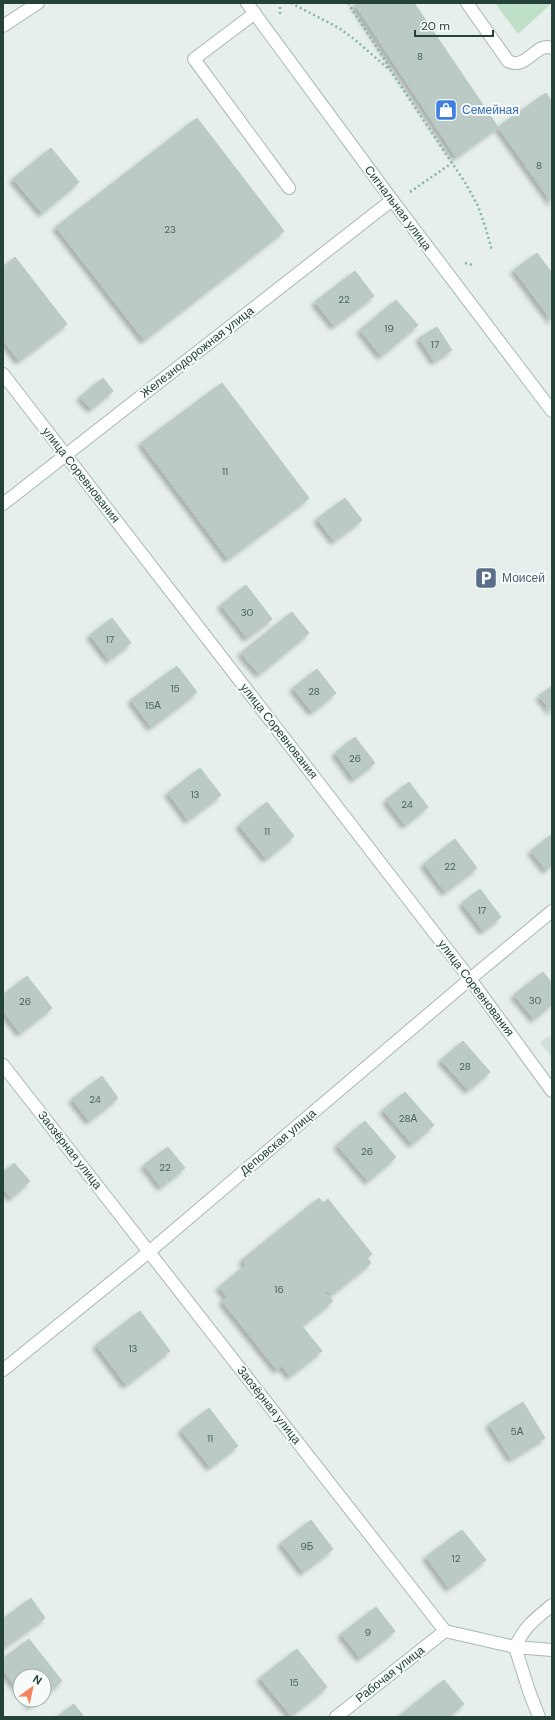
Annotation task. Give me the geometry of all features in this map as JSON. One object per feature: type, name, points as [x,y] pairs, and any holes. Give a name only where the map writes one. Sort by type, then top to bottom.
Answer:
[{"type":"street","points":[[3,26],[38,3]]},
{"type":"street","name":"Сигнальная улица","points":[[248,3],[392,200],[552,411]]},
{"type":"street","points":[[467,3],[508,61],[514,64],[520,63],[541,49],[549,47],[552,48]]},
{"type":"street","points":[[255,13],[194,59],[289,188]]},
{"type":"street","name":"Железнодорожная улица","points":[[3,504],[392,200]]},
{"type":"street","name":"улица Соревнования","points":[[3,374],[470,979],[552,1091]]},
{"type":"street","name":"Деповская улица","points":[[3,1370],[150,1252],[552,911]]},
{"type":"street","name":"Заозёрная улица","points":[[3,1065],[445,1631]]},
{"type":"street","points":[[539,1717],[515,1647],[522,1632],[528,1624],[552,1605]]},
{"type":"street","points":[[445,1631],[515,1647],[552,1650]]},
{"type":"street","name":"Рабочая улица","points":[[336,1717],[445,1631]]},
{"type":"path","points":[[291,3],[339,28],[391,71]]},
{"type":"path","points":[[348,3],[452,163],[478,206],[492,251]]},
{"type":"path","points":[[406,195],[452,163]]},
{"type":"shaded area","points":[[552,1034],[552,1058],[540,1042]]},
{"type":"green space","points":[[495,3],[552,3],[518,34]]},
{"type":"building","points":[[354,3],[414,3],[498,127],[456,157]]},
{"type":"building","points":[[546,93],[552,102],[552,203],[498,127]]},
{"type":"building","points":[[197,118],[284,231],[144,340],[56,227]]},
{"type":"building","points":[[51,148],[79,182],[42,213],[13,179]]},
{"type":"building","points":[[537,253],[552,273],[552,321],[514,270]]},
{"type":"building","points":[[15,257],[67,324],[19,361],[3,340],[3,267]]},
{"type":"building","points":[[355,271],[374,296],[334,326],[315,302]]},
{"type":"building","points":[[396,300],[418,325],[381,356],[360,330]]},
{"type":"building","points":[[437,327],[452,350],[434,361],[419,338]]},
{"type":"building","points":[[103,378],[113,391],[91,409],[80,397]]},
{"type":"building","points":[[222,383],[309,498],[228,559],[141,443]]},
{"type":"building","points":[[345,498],[362,520],[334,541],[317,519]]},
{"type":"building","points":[[246,585],[272,619],[247,638],[221,605]]},
{"type":"building","points":[[292,612],[309,633],[259,674],[241,653]]},
{"type":"building","points":[[112,618],[131,643],[109,660],[90,635]]},
{"type":"building","points":[[177,666],[197,692],[174,710],[154,683]]},
{"type":"building","points":[[317,669],[336,693],[312,712],[293,688]]},
{"type":"building","points":[[154,683],[174,710],[151,727],[131,700]]},
{"type":"building","points":[[552,686],[552,712],[539,696]]},
{"type":"building","points":[[355,737],[375,763],[354,779],[335,753]]},
{"type":"building","points":[[200,768],[221,795],[188,820],[168,793]]},
{"type":"building","points":[[409,782],[428,807],[405,825],[386,800]]},
{"type":"building","points":[[267,802],[294,836],[266,859],[239,825]]},
{"type":"building","points":[[552,834],[552,865],[546,870],[531,851]]},
{"type":"building","points":[[455,839],[477,868],[445,892],[424,864]]},
{"type":"building","points":[[480,889],[501,917],[483,931],[462,903]]},
{"type":"building","points":[[543,972],[552,983],[552,1004],[534,1019],[514,995]]},
{"type":"building","points":[[27,976],[52,1008],[20,1033],[3,1011],[3,995]]},
{"type":"building","points":[[463,1041],[490,1072],[468,1090],[441,1060]]},
{"type":"building","points":[[102,1076],[118,1098],[89,1121],[72,1099]]},
{"type":"building","points":[[405,1092],[434,1125],[412,1144],[383,1110]]},
{"type":"building","points":[[365,1121],[396,1157],[368,1181],[337,1145]]},
{"type":"building","points":[[168,1147],[185,1168],[161,1187],[144,1165]]},
{"type":"building","points":[[14,1163],[30,1181],[11,1198],[3,1188],[3,1173]]},
{"type":"building","points":[[319,1198],[323,1203],[328,1199],[372,1254],[367,1258],[371,1263],[331,1295],[327,1291],[325,1292],[333,1301],[302,1326],[322,1351],[290,1376],[282,1366],[277,1370],[222,1301],[227,1297],[219,1287],[246,1265],[242,1260]]},
{"type":"building","points":[[140,1311],[170,1351],[126,1385],[96,1345]]},
{"type":"building","points":[[523,1402],[545,1438],[511,1459],[489,1424]]},
{"type":"building","points":[[209,1408],[238,1446],[210,1467],[181,1430]]},
{"type":"building","points":[[311,1520],[333,1549],[303,1572],[281,1543]]},
{"type":"building","points":[[462,1530],[486,1560],[449,1588],[426,1557]]},
{"type":"building","points":[[31,1598],[45,1618],[3,1648],[3,1619]]},
{"type":"building","points":[[376,1607],[395,1631],[360,1658],[341,1634]]},
{"type":"building","points":[[29,1639],[52,1668],[12,1668],[12,1682],[3,1670],[3,1659]]},
{"type":"building","points":[[297,1649],[327,1687],[291,1716],[260,1678]]},
{"type":"building","points":[[52,1668],[62,1681],[52,1689]]},
{"type":"building","points":[[444,1680],[464,1704],[448,1717],[398,1717]]},
{"type":"building","points":[[74,1704],[84,1717],[57,1717]]},
{"type":"place","name":"Семейная","points":[[446,110]]},
{"type":"place","name":"Моисей","points":[[486,578]]}]
